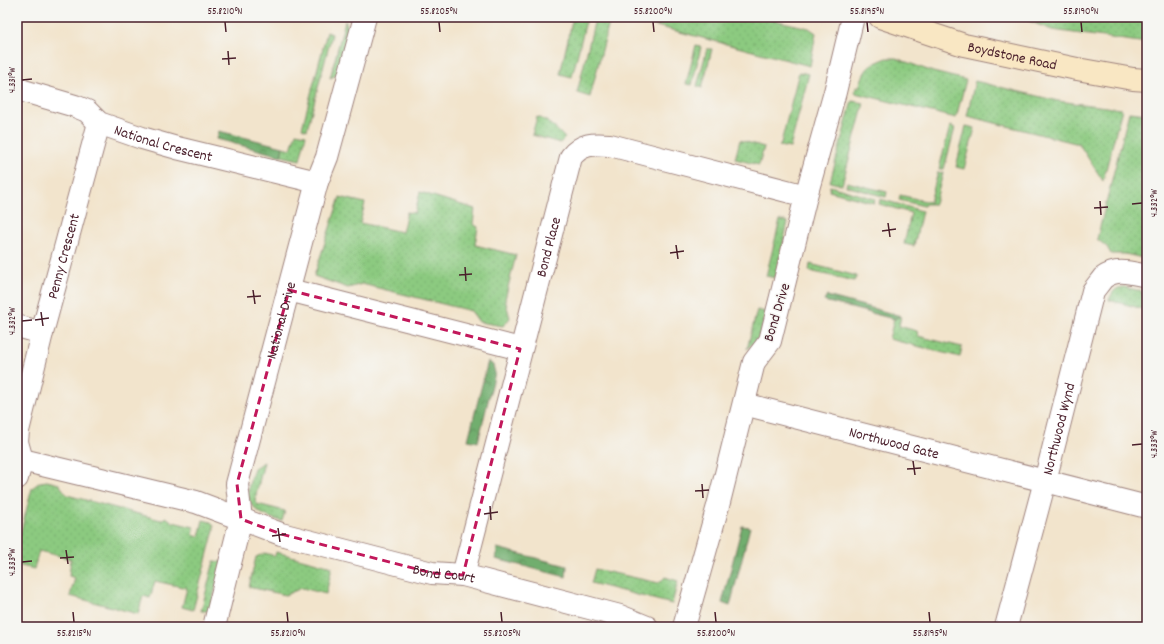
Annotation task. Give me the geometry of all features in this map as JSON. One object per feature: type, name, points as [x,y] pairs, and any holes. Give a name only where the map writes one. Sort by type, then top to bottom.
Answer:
[{"type":"street","name":"National Drive","points":[[214,627],[241,519],[238,484],[317,182],[327,157],[365,17]]},
{"type":"street","name":"Bond Drive","points":[[684,627],[718,506],[754,362],[770,341],[853,17]]},
{"type":"street","name":"Boydstone Road","points":[[880,17],[964,45],[1084,70],[1132,79],[1147,80]]},
{"type":"street","name":"National Crescent","points":[[17,89],[75,106],[88,112],[99,123],[142,138],[176,148],[317,182]]},
{"type":"street","name":"Penny Crescent","points":[[99,123],[42,333],[18,431],[17,442],[19,469],[196,502],[241,519]]},
{"type":"street","name":"Bond Place","points":[[463,575],[570,157],[576,150],[588,145],[610,145],[806,196]]},
{"type":"street","name":"Northwood Wynd","points":[[1006,627],[1046,481],[1093,291],[1104,278],[1115,272],[1124,271],[1147,276]]},
{"type":"street","points":[[289,290],[520,349]]},
{"type":"street","points":[[17,326],[42,333]]},
{"type":"street","name":"Northwood Gate","points":[[744,404],[1147,507]]},
{"type":"street","name":"Bond Court","points":[[241,519],[281,534],[432,573],[463,575],[620,616],[647,627]]},
{"type":"highlighted area","points":[[289,290],[520,349],[463,575],[432,573],[281,534],[241,519],[237,484]]},
{"type":"green space","points":[[573,17],[587,17],[572,77],[560,74]]},
{"type":"green space","points":[[622,17],[761,17],[809,28],[816,33],[810,66]]},
{"type":"green space","points":[[1019,17],[1147,17],[1147,43],[1052,30]]},
{"type":"green space","points":[[595,19],[609,23],[590,97],[577,93]]},
{"type":"green space","points":[[345,21],[351,32],[341,73],[330,78]]},
{"type":"green space","points":[[327,32],[332,34],[307,130],[302,128]]},
{"type":"green space","points":[[696,45],[701,47],[692,85],[686,84]]},
{"type":"green space","points":[[707,49],[712,49],[702,88],[697,86]]},
{"type":"green space","points":[[887,58],[896,58],[933,72],[966,80],[956,118],[855,93],[856,87],[859,87],[868,68],[871,65]]},
{"type":"green space","points":[[799,72],[809,74],[790,148],[779,146],[781,143]]},
{"type":"green space","points":[[975,81],[1058,101],[1122,109],[1103,181],[1079,144],[967,116]]},
{"type":"green space","points":[[852,101],[864,103],[842,185],[830,182]]},
{"type":"green space","points":[[1129,112],[1147,114],[1147,259],[1125,254],[1111,254],[1107,247],[1097,239]]},
{"type":"green space","points":[[537,117],[549,123],[565,138],[560,143],[532,135]]},
{"type":"green space","points":[[950,126],[955,128],[944,169],[939,169]]},
{"type":"green space","points":[[966,126],[975,128],[964,169],[956,167]]},
{"type":"green space","points":[[219,131],[283,147],[281,156],[217,139]]},
{"type":"green space","points":[[296,133],[306,135],[300,160],[281,156],[283,147],[291,149]]},
{"type":"green space","points":[[740,140],[764,147],[759,165],[735,159]]},
{"type":"green space","points":[[938,172],[943,173],[935,204],[925,204],[924,206],[899,200],[900,195],[930,202]]},
{"type":"green space","points":[[847,182],[887,192],[886,197],[846,186]]},
{"type":"green space","points":[[830,186],[875,199],[874,203],[829,191]]},
{"type":"green space","points":[[420,192],[475,209],[473,224],[478,227],[475,245],[516,255],[505,299],[510,318],[503,326],[479,322],[471,311],[362,284],[348,288],[314,276],[340,197],[365,203],[360,223],[402,232],[407,212],[415,213]]},
{"type":"green space","points":[[880,199],[922,211],[914,246],[904,244],[911,213],[879,204]]},
{"type":"green space","points":[[780,220],[788,222],[775,278],[766,276]]},
{"type":"green space","points":[[810,264],[857,276],[854,281],[809,271]]},
{"type":"green space","points":[[1124,287],[1141,291],[1147,301],[1147,310],[1109,300],[1114,291],[1118,288]]},
{"type":"green space","points":[[827,296],[901,316],[894,319],[824,301]]},
{"type":"green space","points":[[757,310],[766,312],[759,338],[747,349]]},
{"type":"green space","points":[[901,316],[899,326],[917,331],[918,336],[962,347],[960,357],[889,339],[894,319]]},
{"type":"green space","points":[[488,361],[493,365],[495,373],[478,442],[468,440]]},
{"type":"green space","points":[[264,462],[255,499],[257,504],[285,511],[282,521],[271,518],[255,509],[249,499],[248,493],[254,468]]},
{"type":"green space","points":[[47,481],[59,484],[67,495],[161,520],[166,517],[173,522],[194,527],[193,535],[199,537],[203,520],[211,522],[214,525],[214,530],[193,610],[182,607],[187,588],[155,581],[150,598],[143,596],[138,614],[70,596],[75,578],[69,576],[71,559],[39,551],[34,569],[17,565],[17,547],[32,488],[40,482]]},
{"type":"green space","points":[[742,526],[750,527],[730,606],[722,603]]},
{"type":"green space","points":[[497,548],[567,566],[566,577],[496,559]]},
{"type":"green space","points":[[276,552],[332,567],[326,594],[302,588],[285,595],[249,587],[256,557],[265,553],[275,556]]},
{"type":"green space","points":[[214,561],[222,562],[210,611],[201,611]]},
{"type":"green space","points":[[595,569],[659,583],[665,577],[678,581],[672,604],[591,583]]}]
